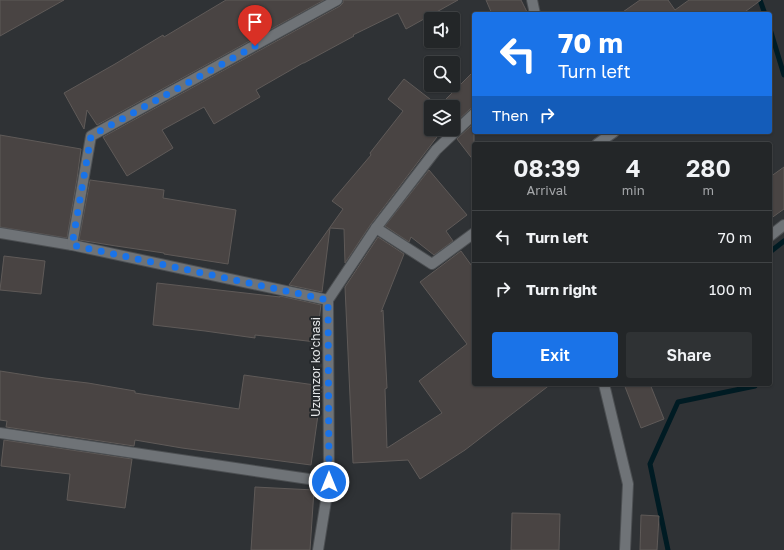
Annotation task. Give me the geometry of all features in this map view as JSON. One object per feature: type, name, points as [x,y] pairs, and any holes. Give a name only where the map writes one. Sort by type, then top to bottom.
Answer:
[{"type":"street","points":[[72,245],[91,136],[337,0]]},
{"type":"street","points":[[532,0],[535,12]]},
{"type":"street","name":"Uzumzor ko'chasi","points":[[318,550],[329,482],[328,300],[376,228],[436,150],[472,116]]},
{"type":"street","points":[[600,142],[611,134]]},
{"type":"street","points":[[772,234],[784,224]]},
{"type":"street","points":[[376,228],[432,264],[472,234]]},
{"type":"street","points":[[0,233],[72,245],[328,300]]},
{"type":"street","points":[[604,386],[628,484],[625,550]]},
{"type":"street","points":[[0,432],[329,482]]},
{"type":"building","points":[[0,0],[64,0],[0,36]]},
{"type":"building","points":[[226,0],[324,0],[97,125],[87,110],[84,129],[64,93],[163,35],[164,37]]},
{"type":"building","points":[[343,0],[458,0],[436,12],[424,12],[424,19],[406,29],[398,13],[353,35],[354,36],[256,90],[260,97],[214,124],[204,107],[162,130],[173,148],[127,176],[103,137],[343,3]]},
{"type":"building","points":[[486,0],[521,0],[527,12],[491,12]]},
{"type":"building","points":[[640,0],[668,0],[675,10],[689,0],[761,0],[745,12],[623,12]]},
{"type":"building","points":[[472,73],[472,108],[460,118],[460,100],[445,100],[453,92],[460,92],[460,85]]},
{"type":"building","points":[[404,79],[431,100],[424,100],[424,136],[438,136],[371,224],[345,263],[344,229],[330,228],[322,292],[289,285],[343,209],[332,201],[371,155],[370,153],[403,111],[388,99]]},
{"type":"building","points":[[472,125],[474,142],[472,142],[472,158],[457,139]]},
{"type":"building","points":[[0,135],[81,149],[67,238],[0,227]]},
{"type":"building","points":[[784,167],[784,209],[772,218],[772,176]]},
{"type":"building","points":[[429,170],[467,215],[446,231],[453,241],[434,255],[411,237],[409,242],[385,226]]},
{"type":"building","points":[[90,180],[164,190],[163,198],[236,210],[228,264],[79,240]]},
{"type":"building","points":[[378,237],[404,254],[381,312],[383,310],[387,388],[385,389],[387,448],[442,413],[419,381],[467,344],[420,282],[461,251],[472,266],[472,386],[548,386],[465,450],[420,479],[408,460],[353,463],[345,287]]},
{"type":"building","points":[[4,256],[45,261],[41,294],[0,290]]},
{"type":"building","points":[[157,283],[280,296],[321,305],[316,342],[255,335],[255,338],[153,325]]},
{"type":"building","points":[[0,371],[88,383],[135,391],[135,393],[239,409],[244,375],[322,386],[311,465],[182,448],[135,440],[134,446],[6,427],[7,421],[0,420]]},
{"type":"building","points":[[625,386],[651,386],[664,419],[641,428]]},
{"type":"building","points":[[4,440],[132,459],[125,508],[67,500],[70,474],[1,466]]},
{"type":"building","points":[[255,487],[314,490],[310,550],[251,550]]},
{"type":"building","points":[[512,513],[560,514],[559,550],[511,550]]},
{"type":"building","points":[[641,515],[659,516],[657,550],[640,550]]},
{"type":"waterway","points":[[760,0],[764,12]]},
{"type":"waterway","points":[[772,36],[784,75]]},
{"type":"waterway","points":[[772,250],[784,241]]},
{"type":"waterway","points":[[668,550],[650,464],[678,402],[755,386]]},
{"type":"route","points":[[255,46],[91,136],[72,245],[328,300],[329,482]]}]
